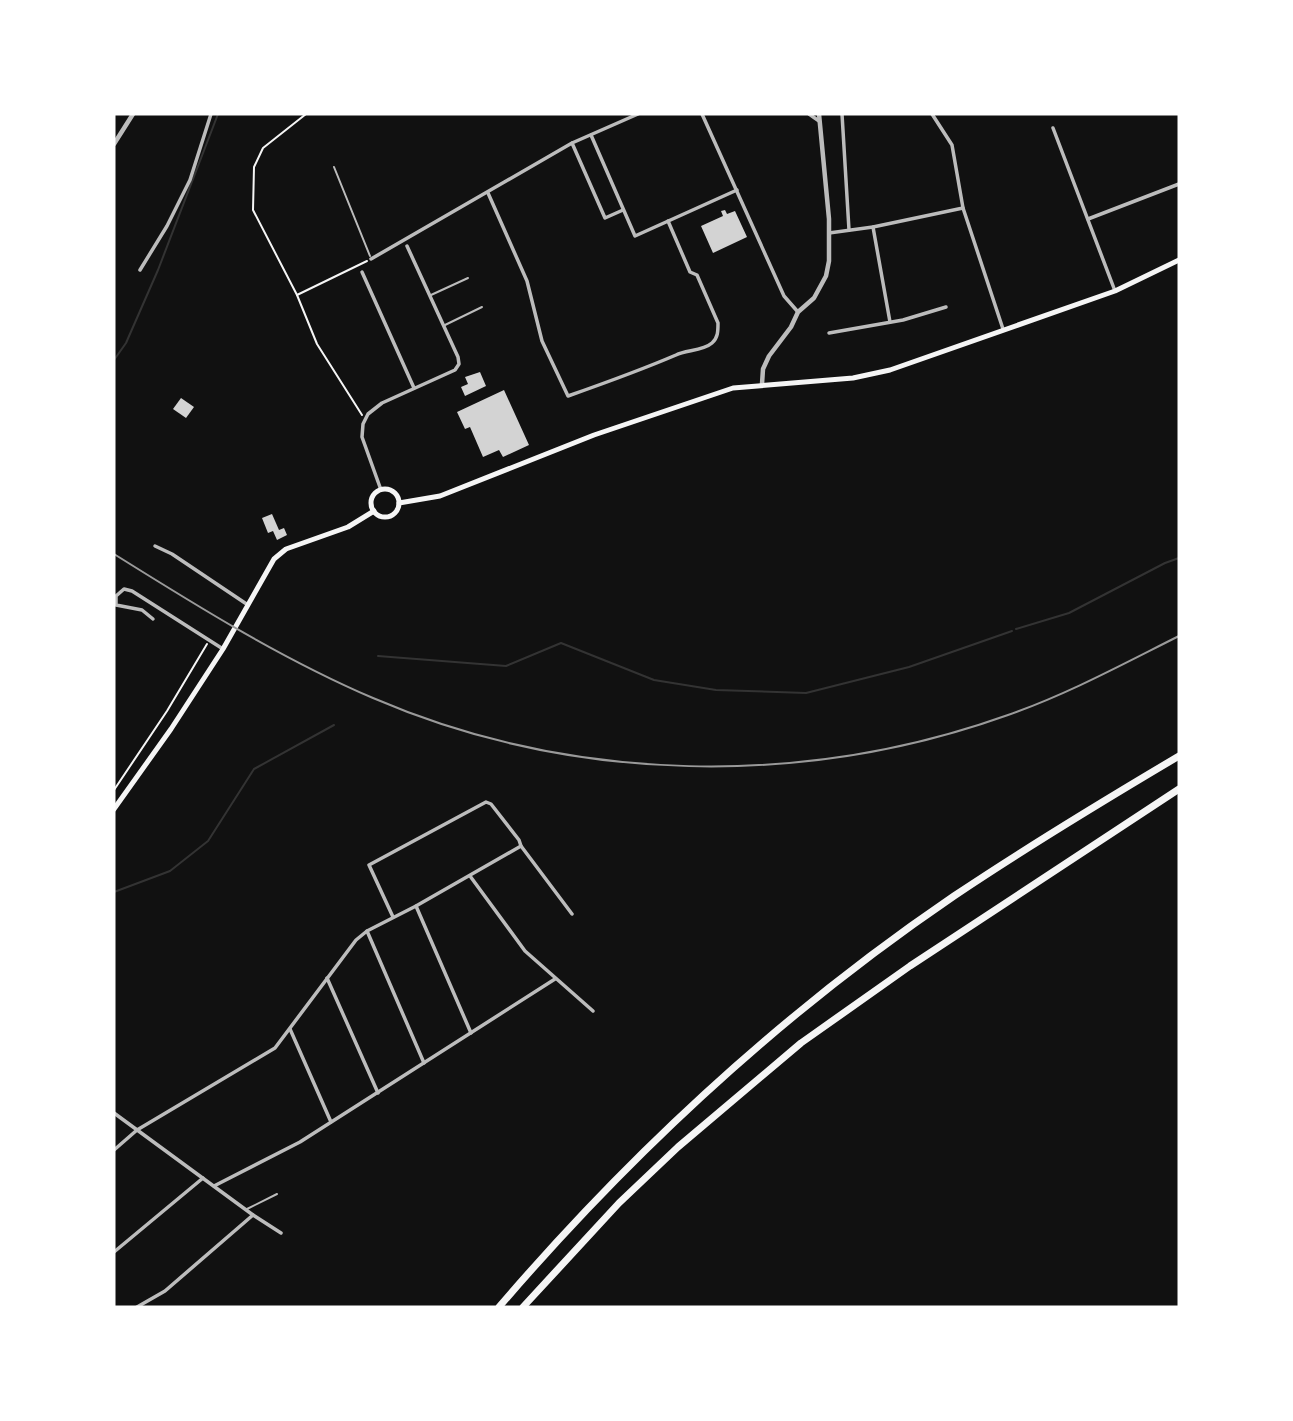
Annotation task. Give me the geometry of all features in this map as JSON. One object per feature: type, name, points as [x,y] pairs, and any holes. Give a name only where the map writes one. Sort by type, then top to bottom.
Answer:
[{"type":"highway","points":[[499,1307],[545,1254],[654,1142],[787,1023],[881,948],[953,897],[1052,832],[1179,756]]},
{"type":"highway","points":[[523,1307],[610,1212],[678,1147],[802,1043],[910,966],[1179,789]]},
{"type":"main road","points":[[399,503],[440,496],[594,435],[733,388],[853,378],[890,370],[1115,291],[1179,260]]},
{"type":"main road","points":[[381,490],[393,492],[399,503],[396,513],[383,517],[374,512],[372,499],[381,490]]},
{"type":"main road","points":[[114,809],[223,649],[263,576],[280,553],[294,545],[348,527],[374,512]]},
{"type":"street","points":[[114,144],[133,114]]},
{"type":"street","points":[[140,270],[167,226],[190,180],[211,114]]},
{"type":"street","points":[[371,259],[572,143],[638,114]]},
{"type":"street","points":[[702,114],[784,296],[798,312]]},
{"type":"street","points":[[809,114],[819,121]]},
{"type":"street","points":[[762,384],[766,362],[791,327],[798,312],[821,288],[829,261],[830,233],[820,114]]},
{"type":"street","points":[[842,114],[849,230]]},
{"type":"street","points":[[932,114],[952,145],[963,208],[1003,330]]},
{"type":"street","points":[[1053,128],[1115,291]]},
{"type":"street","points":[[590,135],[635,236],[737,190]]},
{"type":"street","points":[[572,143],[605,218],[624,210]]},
{"type":"street","points":[[1088,219],[1179,184]]},
{"type":"street","points":[[488,193],[527,281],[541,341],[568,396],[663,362],[678,354],[710,346],[715,340],[718,323],[697,275],[690,272],[668,221]]},
{"type":"street","points":[[830,233],[963,208]]},
{"type":"street","points":[[873,227],[890,322]]},
{"type":"street","points":[[381,490],[362,437],[365,419],[376,406],[458,367],[458,356],[407,246]]},
{"type":"street","points":[[362,272],[414,388]]},
{"type":"street","points":[[829,333],[890,322],[946,307]]},
{"type":"street","points":[[155,546],[172,554],[248,605]]},
{"type":"street","points":[[118,611],[116,596],[124,589],[223,649]]},
{"type":"street","points":[[116,605],[142,610],[153,619]]},
{"type":"street","points":[[393,917],[369,865],[486,802],[491,804],[572,914]]},
{"type":"street","points":[[114,1150],[137,1130],[268,1054],[290,1029],[356,940],[367,931],[521,846]]},
{"type":"street","points":[[470,876],[525,951],[593,1011]]},
{"type":"street","points":[[416,906],[471,1033]]},
{"type":"street","points":[[367,931],[424,1063]]},
{"type":"street","points":[[327,978],[378,1093]]},
{"type":"street","points":[[214,1186],[300,1142],[555,979]]},
{"type":"street","points":[[290,1029],[331,1122]]},
{"type":"street","points":[[114,1112],[281,1233]]},
{"type":"street","points":[[114,1252],[203,1178]]},
{"type":"street","points":[[137,1307],[165,1291],[253,1215]]},
{"type":"lane","points":[[334,167],[371,259]]},
{"type":"lane","points":[[430,296],[468,278]]},
{"type":"lane","points":[[443,325],[482,307]]},
{"type":"lane","points":[[246,1210],[277,1194]]},
{"type":"path","points":[[306,114],[263,148],[254,167],[253,210],[297,295],[317,344],[365,419]]},
{"type":"path","points":[[297,295],[371,259]]},
{"type":"path","points":[[114,790],[167,711],[209,640]]},
{"type":"building","points":[[725,210],[727,214],[735,211],[747,237],[713,253],[701,226],[723,216],[721,211]]},
{"type":"building","points":[[480,372],[486,386],[465,396],[461,387],[468,384],[465,377]]},
{"type":"building","points":[[504,390],[529,445],[503,457],[499,450],[483,457],[470,427],[465,429],[457,412]]},
{"type":"building","points":[[181,398],[194,407],[186,418],[173,409]]},
{"type":"building","points":[[272,514],[279,530],[284,528],[287,535],[277,540],[273,531],[268,533],[262,518]]},
{"type":"waterway","points":[[114,360],[126,343],[158,270],[218,114]]},
{"type":"waterway","points":[[1016,629],[1069,613],[1179,558]]},
{"type":"waterway","points":[[378,656],[506,666],[561,643],[654,680],[716,690],[806,693],[909,667],[1012,631]]},
{"type":"waterway","points":[[114,892],[170,871],[208,841],[254,769],[334,725]]},
{"type":"railway","points":[[114,554],[273,649],[373,698],[449,726],[528,747],[608,760],[689,766],[770,764],[851,755],[930,739],[1052,698],[1179,636]]}]
